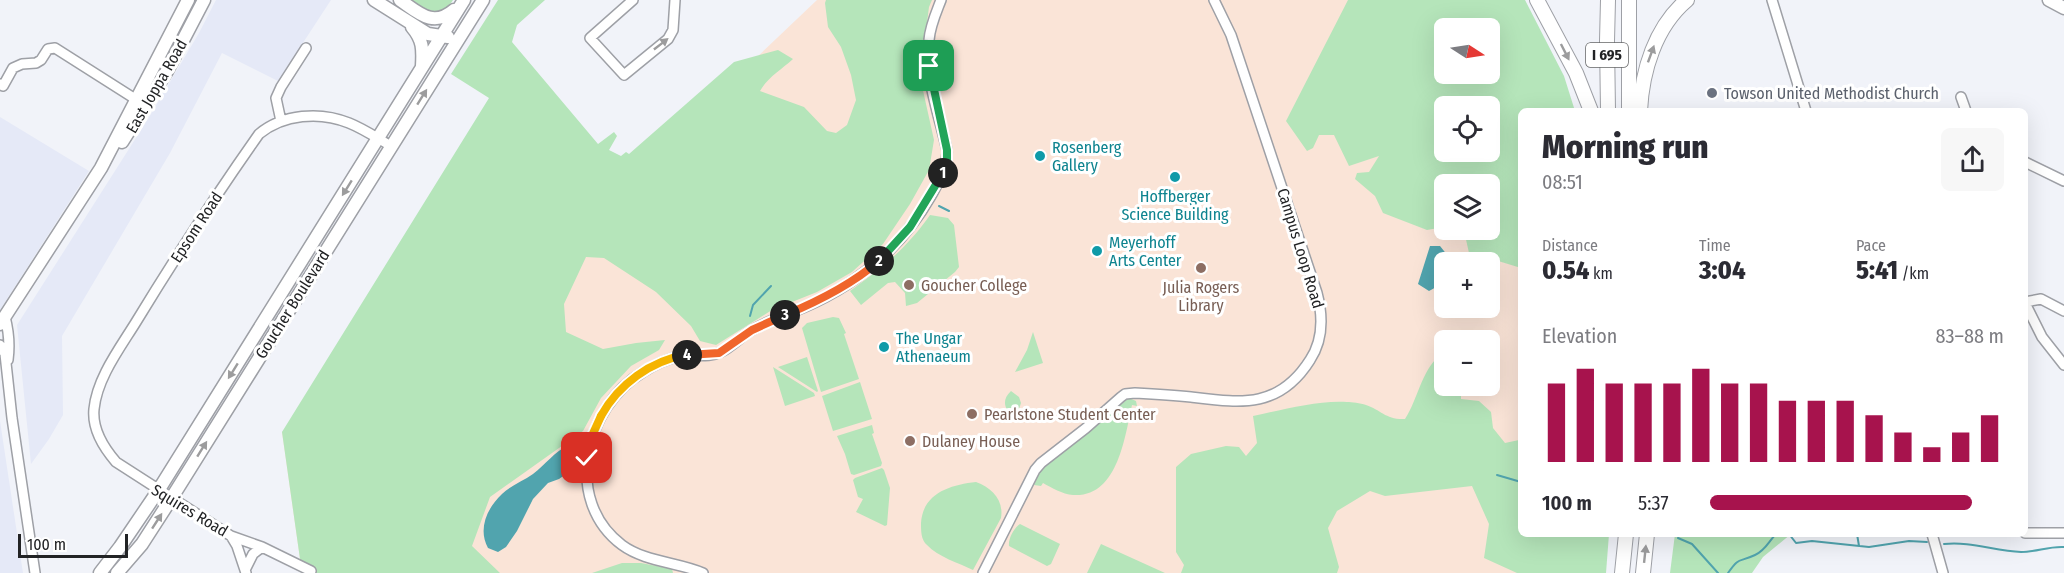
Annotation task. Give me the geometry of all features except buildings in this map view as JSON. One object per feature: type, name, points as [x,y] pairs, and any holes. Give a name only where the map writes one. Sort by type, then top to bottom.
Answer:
[{"type":"highway","points":[[1537,0],[1576,74],[1590,108]]},
{"type":"highway","name":"I 695","points":[[1608,0],[1608,108]]},
{"type":"highway","name":"I 695","points":[[1629,0],[1629,108]]},
{"type":"highway","points":[[1640,108],[1648,60],[1655,43],[1663,28],[1686,0]]},
{"type":"highway","points":[[1622,573],[1626,537]]},
{"type":"highway","points":[[1643,573],[1647,537]]},
{"type":"main road","name":"East Joppa Road","points":[[3,321],[101,168],[126,138],[188,0]]},
{"type":"main road","name":"East Joppa Road","points":[[141,102],[167,71],[204,0]]},
{"type":"main road","points":[[374,0],[428,34],[441,37],[454,36],[463,32]]},
{"type":"main road","points":[[400,0],[435,20],[445,17],[463,2]]},
{"type":"main road","name":"Goucher Boulevard","points":[[117,573],[142,544],[171,499],[483,0]]},
{"type":"main road","points":[[2049,0],[2064,8]]},
{"type":"main road","name":"Goucher Boulevard","points":[[100,573],[158,491],[463,2]]},
{"type":"main road","points":[[404,18],[421,38],[422,67]]},
{"type":"street","points":[[633,0],[590,38],[624,75],[668,39],[673,30],[675,0]]},
{"type":"street","points":[[703,573],[631,551],[622,546],[605,527],[594,506],[587,479],[587,458],[595,429],[602,413],[615,395],[641,373],[680,356],[719,353],[752,330],[834,293],[878,262],[910,227],[936,185],[947,160],[947,150],[928,57],[930,31],[941,0]]},
{"type":"street","name":"Campus Loop Road","points":[[983,573],[1035,470],[1120,397],[1135,393],[1229,401],[1255,400],[1270,396],[1296,378],[1313,356],[1322,319],[1317,293],[1231,35],[1214,0]]},
{"type":"street","points":[[1772,2],[1805,108]]},
{"type":"street","points":[[0,84],[3,86],[17,65],[36,63],[41,60],[48,49],[55,48],[141,102]]},
{"type":"street","points":[[306,48],[280,87],[276,98],[281,120],[309,116],[348,122],[391,146]]},
{"type":"street","points":[[1961,97],[1965,108]]},
{"type":"street","name":"Epsom Road","points":[[93,420],[94,406],[106,373],[172,262],[259,134],[281,120]]},
{"type":"street","points":[[2028,163],[2064,181]]},
{"type":"street","points":[[2028,301],[2041,299],[2064,311]]},
{"type":"street","points":[[2028,308],[2042,337],[2064,364]]},
{"type":"street","points":[[3,321],[9,331],[10,348],[6,368]]},
{"type":"street","points":[[0,345],[5,354],[35,573]]},
{"type":"street","points":[[0,377],[9,389]]},
{"type":"street","name":"Squires Road","points":[[93,420],[105,450],[116,462],[231,536],[262,547],[311,572]]},
{"type":"street","points":[[2028,533],[2064,533]]},
{"type":"street","points":[[231,536],[246,571]]},
{"type":"street","points":[[1933,537],[1943,573]]},
{"type":"street","points":[[246,571],[254,554],[262,547]]},
{"type":"shaded area","points":[[216,0],[331,0],[278,81],[222,53],[170,153],[62,336],[63,415],[31,464],[17,325],[148,119]]},
{"type":"shaded area","name":"Goucher College","points":[[817,0],[1515,0],[1521,108],[1518,108],[1518,537],[1527,537],[1593,573],[302,573],[282,432],[628,165],[756,58]]},
{"type":"shaded area","points":[[0,117],[89,171],[0,310]]},
{"type":"shaded area","points":[[0,421],[23,573],[0,573]]},
{"type":"green space","points":[[408,0],[453,0],[447,9],[433,16]]},
{"type":"green space","points":[[498,0],[545,0],[517,25],[512,42],[598,144],[614,132],[617,136],[609,150],[621,156],[626,152],[629,154],[734,62],[778,50],[793,59],[760,91],[804,107],[827,131],[836,133],[847,125],[856,100],[851,75],[841,47],[828,27],[826,0],[932,0],[929,7],[920,77],[934,140],[929,170],[910,204],[883,244],[852,272],[817,292],[772,310],[716,345],[700,341],[691,326],[656,292],[604,258],[586,257],[564,304],[566,332],[603,349],[665,340],[659,350],[631,366],[601,398],[583,431],[490,497],[472,546],[500,573],[302,573],[282,432],[489,98],[451,74]]},
{"type":"green space","points":[[1348,0],[1525,0],[1564,76],[1574,108],[1518,108],[1518,267],[1500,262],[1500,252],[1469,252],[1466,240],[1500,240],[1500,174],[1434,174],[1434,229],[1427,230],[1383,213],[1375,196],[1355,179],[1357,173],[1369,172],[1379,156],[1349,166],[1334,135],[1319,135],[1313,148],[1307,151],[1286,121]]},
{"type":"green space","points":[[930,215],[948,218],[954,225],[959,267],[917,303],[906,306],[905,293],[895,282],[888,283],[861,305],[850,291],[893,257]]},
{"type":"green space","points":[[833,317],[839,318],[846,333],[844,334],[859,379],[821,392],[802,328],[807,323]]},
{"type":"green space","points":[[1033,332],[1043,363],[1015,372],[1027,350]]},
{"type":"green space","points":[[807,357],[818,391],[817,392],[778,367]]},
{"type":"green space","points":[[1434,361],[1434,396],[1461,396],[1461,399],[1479,401],[1491,412],[1493,428],[1505,443],[1518,440],[1518,537],[1609,537],[1606,573],[1517,573],[1484,558],[1489,524],[1472,486],[1385,496],[1370,491],[1337,511],[1328,528],[1339,567],[1337,573],[1181,573],[1184,565],[1176,552],[1176,467],[1191,454],[1226,446],[1239,447],[1246,456],[1257,443],[1253,416],[1312,404],[1336,402],[1364,404],[1393,418],[1405,419]]},
{"type":"green space","points":[[773,367],[814,393],[815,396],[785,406]]},
{"type":"green space","points":[[860,382],[872,419],[833,431],[822,396]]},
{"type":"green space","points":[[1011,391],[1019,397],[1021,403],[1019,409],[1021,414],[1018,418],[1005,406]]},
{"type":"green space","points":[[1129,398],[1136,401],[1137,406],[1132,405],[1117,463],[1110,476],[1100,487],[1088,493],[1073,495],[1043,483],[1041,486],[1034,485],[1042,468]]},
{"type":"green space","points":[[872,425],[874,433],[872,434],[881,466],[851,474],[837,436]]},
{"type":"green space","points":[[882,468],[890,488],[887,525],[885,526],[856,512],[863,499],[858,497],[853,480]]},
{"type":"green space","points":[[976,482],[992,491],[999,500],[1001,518],[973,570],[943,556],[925,543],[922,538],[921,523],[927,504],[940,492],[957,485]]},
{"type":"green space","points":[[1020,524],[1060,544],[1051,564],[1047,566],[1009,546],[1012,534]]},
{"type":"green space","points":[[1675,537],[1787,537],[1763,557],[1752,573],[1670,573]]},
{"type":"green space","points":[[1101,544],[1165,573],[1087,573]]},
{"type":"green space","points":[[622,563],[641,563],[672,569],[673,573],[592,573]]},
{"type":"water","points":[[1430,246],[1440,246],[1445,252],[1434,252],[1434,288],[1429,291],[1418,284]]},
{"type":"water","points":[[569,445],[575,452],[569,472],[548,483],[533,499],[506,547],[498,552],[488,548],[484,534],[485,520],[496,500]]},
{"type":"waterway","points":[[939,206],[949,211]]},
{"type":"waterway","points":[[750,316],[753,305],[771,286]]},
{"type":"waterway","points":[[1497,475],[1518,481]]},
{"type":"waterway","points":[[1728,573],[1737,562],[1762,551],[1774,537]]},
{"type":"waterway","points":[[1791,537],[1796,543],[1812,541],[1869,547],[1909,541],[1927,542]]},
{"type":"waterway","points":[[1858,537],[1859,546]]},
{"type":"waterway","points":[[1678,538],[1692,544],[1718,573]]},
{"type":"waterway","points":[[1944,544],[1954,543],[2021,552],[2064,547]]},
{"type":"place","name":"Towson United Methodist Church","points":[[1712,93]]},
{"type":"place","name":"Rosenberg Gallery","points":[[1040,156]]},
{"type":"place","name":"Hoffberger Science Building","points":[[1175,177]]},
{"type":"place","name":"Meyerhoff Arts Center","points":[[1097,251]]},
{"type":"place","name":"Julia Rogers Library","points":[[1201,268]]},
{"type":"place","name":"Goucher College","points":[[909,285]]},
{"type":"place","name":"The Ungar Athenaeum","points":[[884,347]]},
{"type":"place","name":"Pearlstone Student Center","points":[[972,414]]},
{"type":"place","name":"Dulaney House","points":[[910,441]]},
{"type":"route","points":[[587,458],[591,438],[602,413],[630,380],[652,366],[680,356],[719,353],[759,326],[834,293],[878,262],[910,227],[944,171],[948,155],[929,66]]}]
